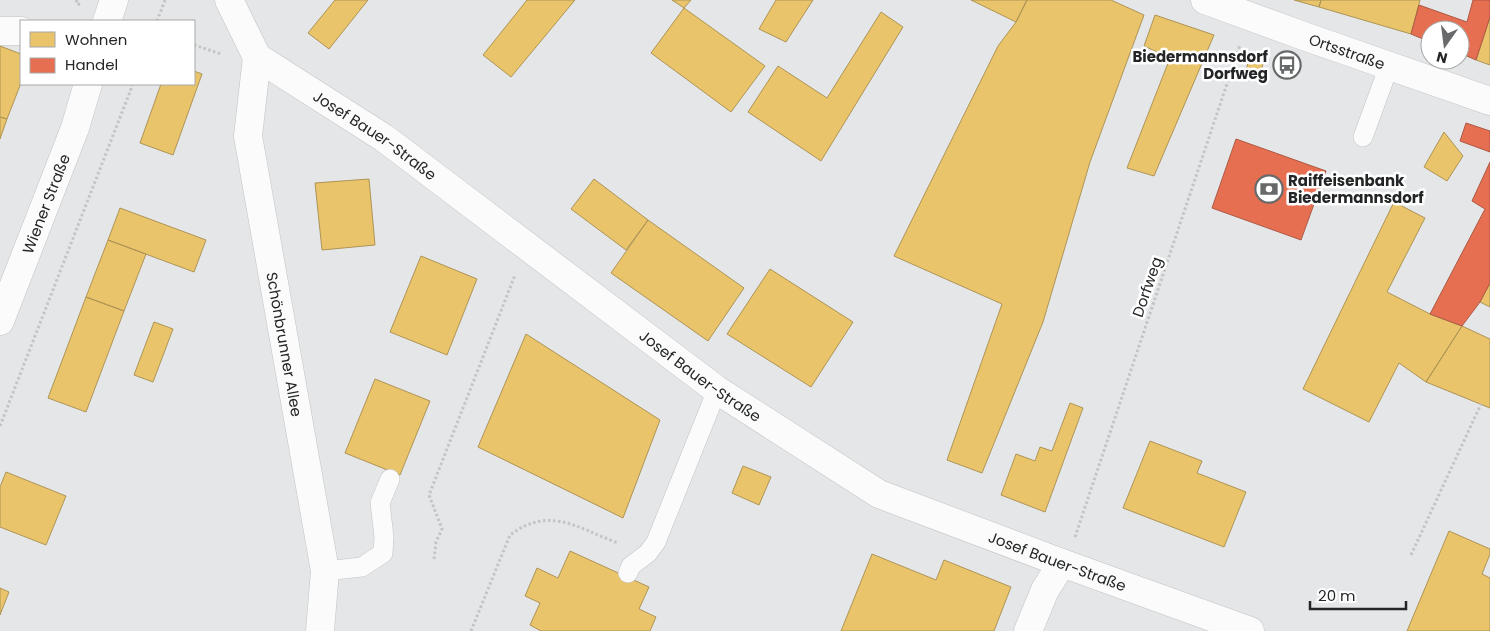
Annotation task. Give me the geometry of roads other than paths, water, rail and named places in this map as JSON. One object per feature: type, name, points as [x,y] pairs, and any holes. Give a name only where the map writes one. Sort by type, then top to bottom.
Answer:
[{"type":"street","points":[[107,20],[114,0]]},
{"type":"street","points":[[229,0],[257,57]]},
{"type":"street","name":"Ortsstraße","points":[[1205,0],[1490,101]]},
{"type":"street","points":[[0,31],[20,30]]},
{"type":"street","name":"Josef Bauer-Straße","points":[[257,57],[384,138],[717,390],[880,494],[1062,563],[1250,631]]},
{"type":"street","name":"Schönbrunner Allee","points":[[257,57],[248,136],[325,571],[320,631]]},
{"type":"street","name":"Wiener Straße","points":[[0,321],[75,128],[88,85]]},
{"type":"street","points":[[1028,631],[1045,590],[1062,563]]},
{"type":"lane","points":[[1363,137],[1389,66]]},
{"type":"lane","points":[[628,572],[631,566],[648,553],[656,542],[717,390]]},
{"type":"lane","points":[[325,571],[362,567],[383,553],[384,537],[380,502],[390,479]]},
{"type":"place","name":"Biedermannsdorf Dorfweg","points":[[1287,65]]},
{"type":"place","name":"Raiffeisenbank Biedermannsdorf","points":[[1269,189]]}]
